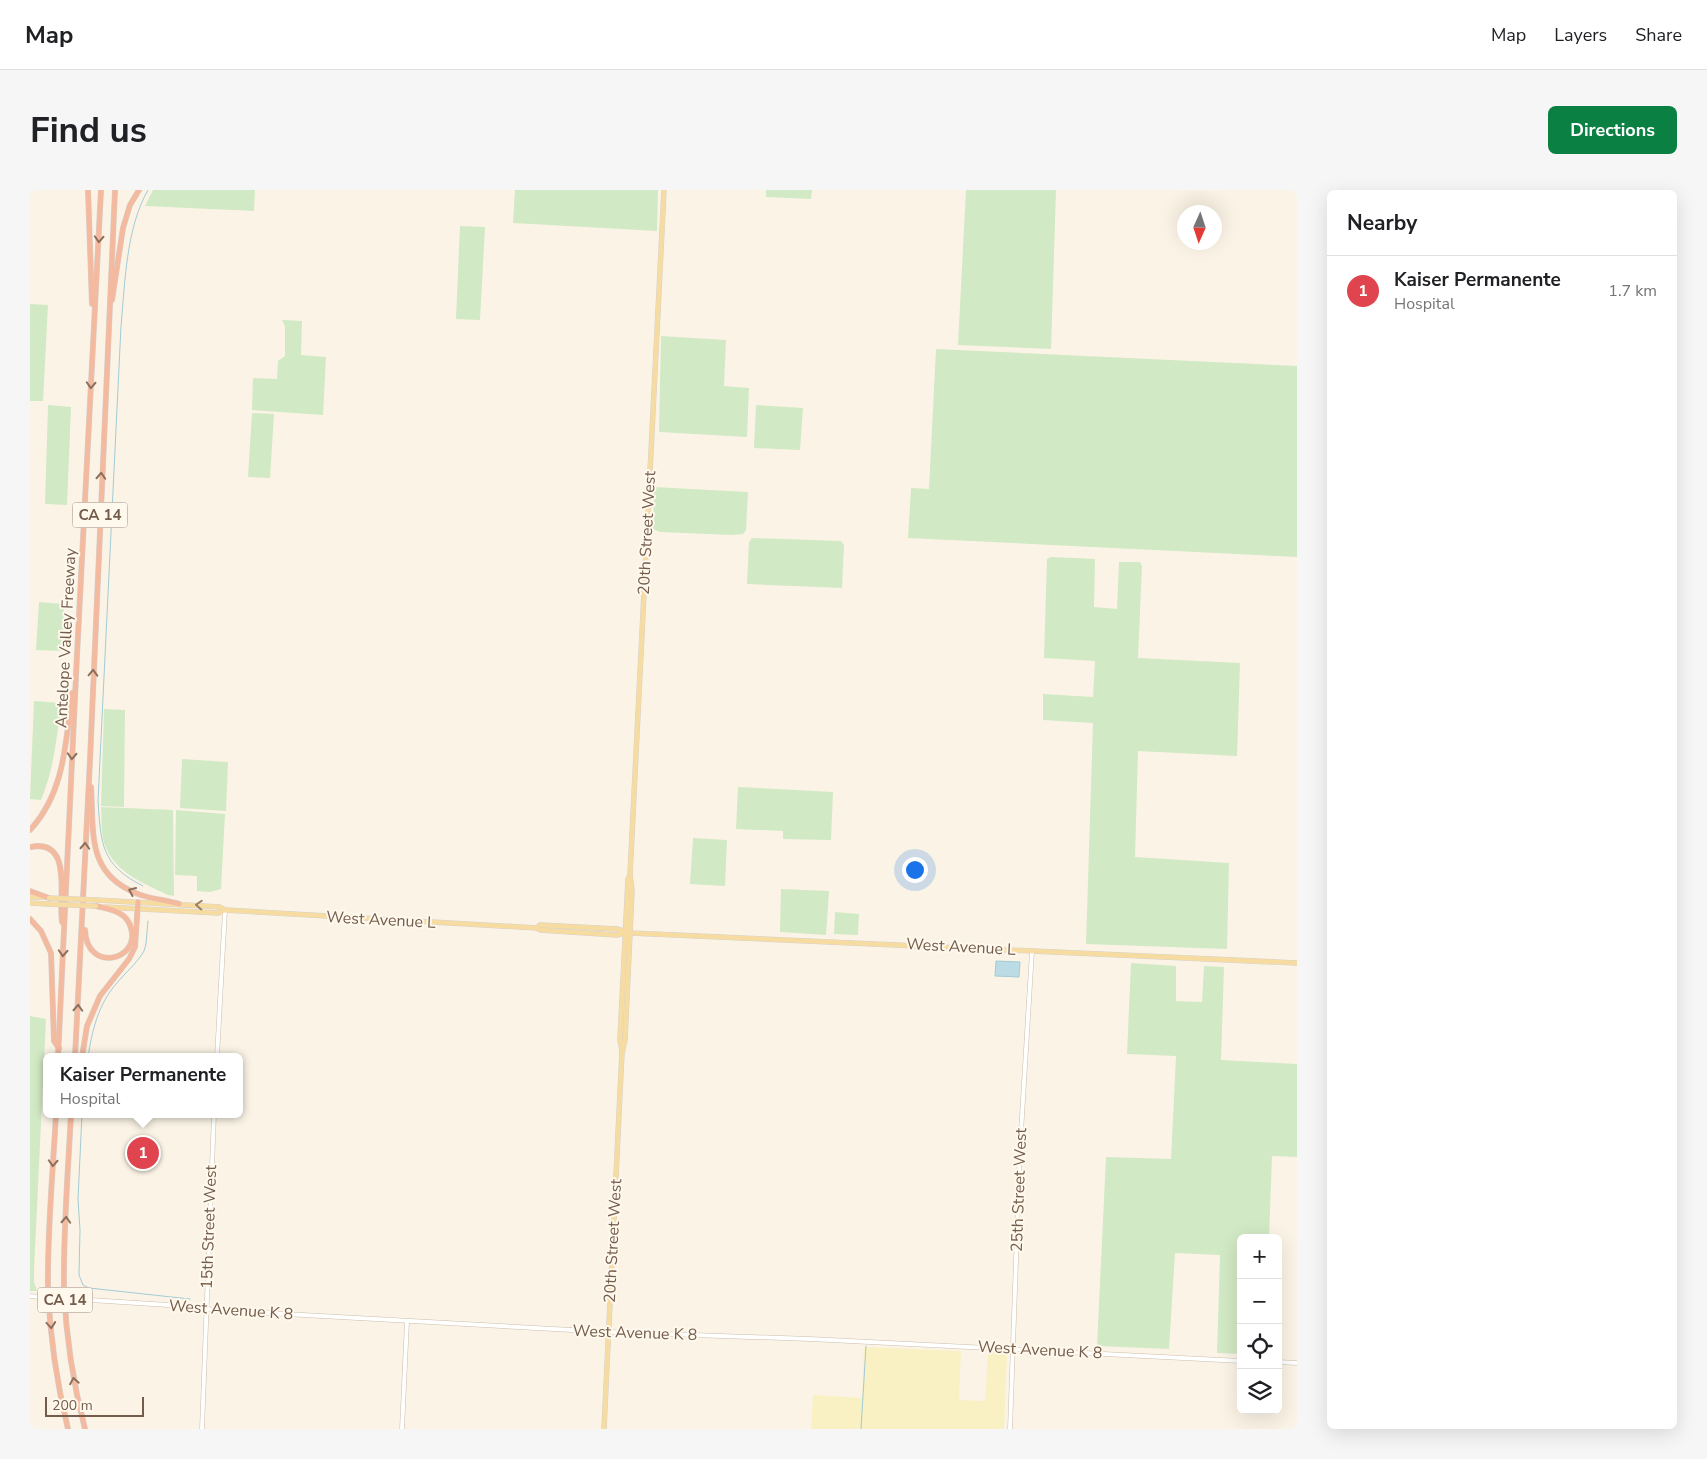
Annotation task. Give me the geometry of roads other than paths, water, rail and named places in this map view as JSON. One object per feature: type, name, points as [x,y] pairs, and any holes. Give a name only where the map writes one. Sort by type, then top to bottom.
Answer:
[{"type":"highway","points":[[88,190],[94,337]]},
{"type":"highway","name":"Antelope Valley Freeway","points":[[58,1053],[100,190]]},
{"type":"highway","name":"Antelope Valley Freeway","points":[[75,1053],[115,190]]},
{"type":"highway","points":[[110,308],[114,295],[123,228],[130,205],[139,190]]},
{"type":"highway","points":[[30,830],[48,806],[59,781],[76,655]]},
{"type":"highway","points":[[90,760],[95,849],[100,862],[114,881],[125,888],[139,895],[179,904]]},
{"type":"highway","points":[[30,847],[36,846],[48,849],[58,857],[62,871],[61,916],[64,936]]},
{"type":"highway","points":[[84,870],[86,885],[85,940],[88,948],[100,957],[114,957],[124,953],[129,948],[132,937],[132,931],[126,918],[118,912],[97,903]]},
{"type":"highway","points":[[30,892],[49,901]]},
{"type":"highway","points":[[83,1053],[87,1026],[92,1011],[100,996],[129,959],[135,947],[138,906]]},
{"type":"highway","points":[[30,919],[41,931],[51,953],[54,1041],[58,1048]]},
{"type":"highway","name":"CA 14","points":[[56,1118],[48,1290],[54,1354],[68,1429]]},
{"type":"highway","name":"CA 14","points":[[72,1118],[64,1290],[70,1356],[85,1429]]},
{"type":"main road","name":"20th Street West","points":[[604,1429],[622,1053],[625,1040],[627,933],[632,890],[630,875],[664,190]]},
{"type":"main road","name":"West Avenue L","points":[[30,896],[49,901]]},
{"type":"main road","name":"West Avenue L","points":[[30,903],[49,901],[97,903],[218,913],[225,910],[537,928],[540,930],[617,935],[627,933],[1297,963]]},
{"type":"main road","name":"West Avenue L","points":[[138,906],[179,904],[220,906],[225,910]]},
{"type":"street","points":[[217,1053],[225,910]]},
{"type":"street","name":"25th Street West","points":[[1010,1429],[1020,1149],[1032,951]]},
{"type":"street","name":"15th Street West","points":[[202,1429],[214,1118]]},
{"type":"street","name":"West Avenue K 8","points":[[30,1296],[407,1322],[608,1332],[800,1338],[1237,1361]]},
{"type":"street","points":[[402,1429],[407,1322]]},
{"type":"street","points":[[1282,1362],[1297,1363]]},
{"type":"water","points":[[996,961],[1020,962],[1019,977],[995,976]]},
{"type":"waterway","points":[[143,886],[119,870],[106,852],[100,829],[98,801],[121,326],[131,238],[135,221],[148,190]]},
{"type":"waterway","points":[[89,1053],[100,1009],[116,984],[144,951],[148,921]]},
{"type":"waterway","points":[[82,1118],[78,1199],[80,1230],[79,1275],[83,1285],[89,1288],[190,1299]]},
{"type":"waterway","points":[[861,1429],[866,1346]]},
{"type":"place","name":"Kaiser Permanente","points":[[143,1153]]}]
